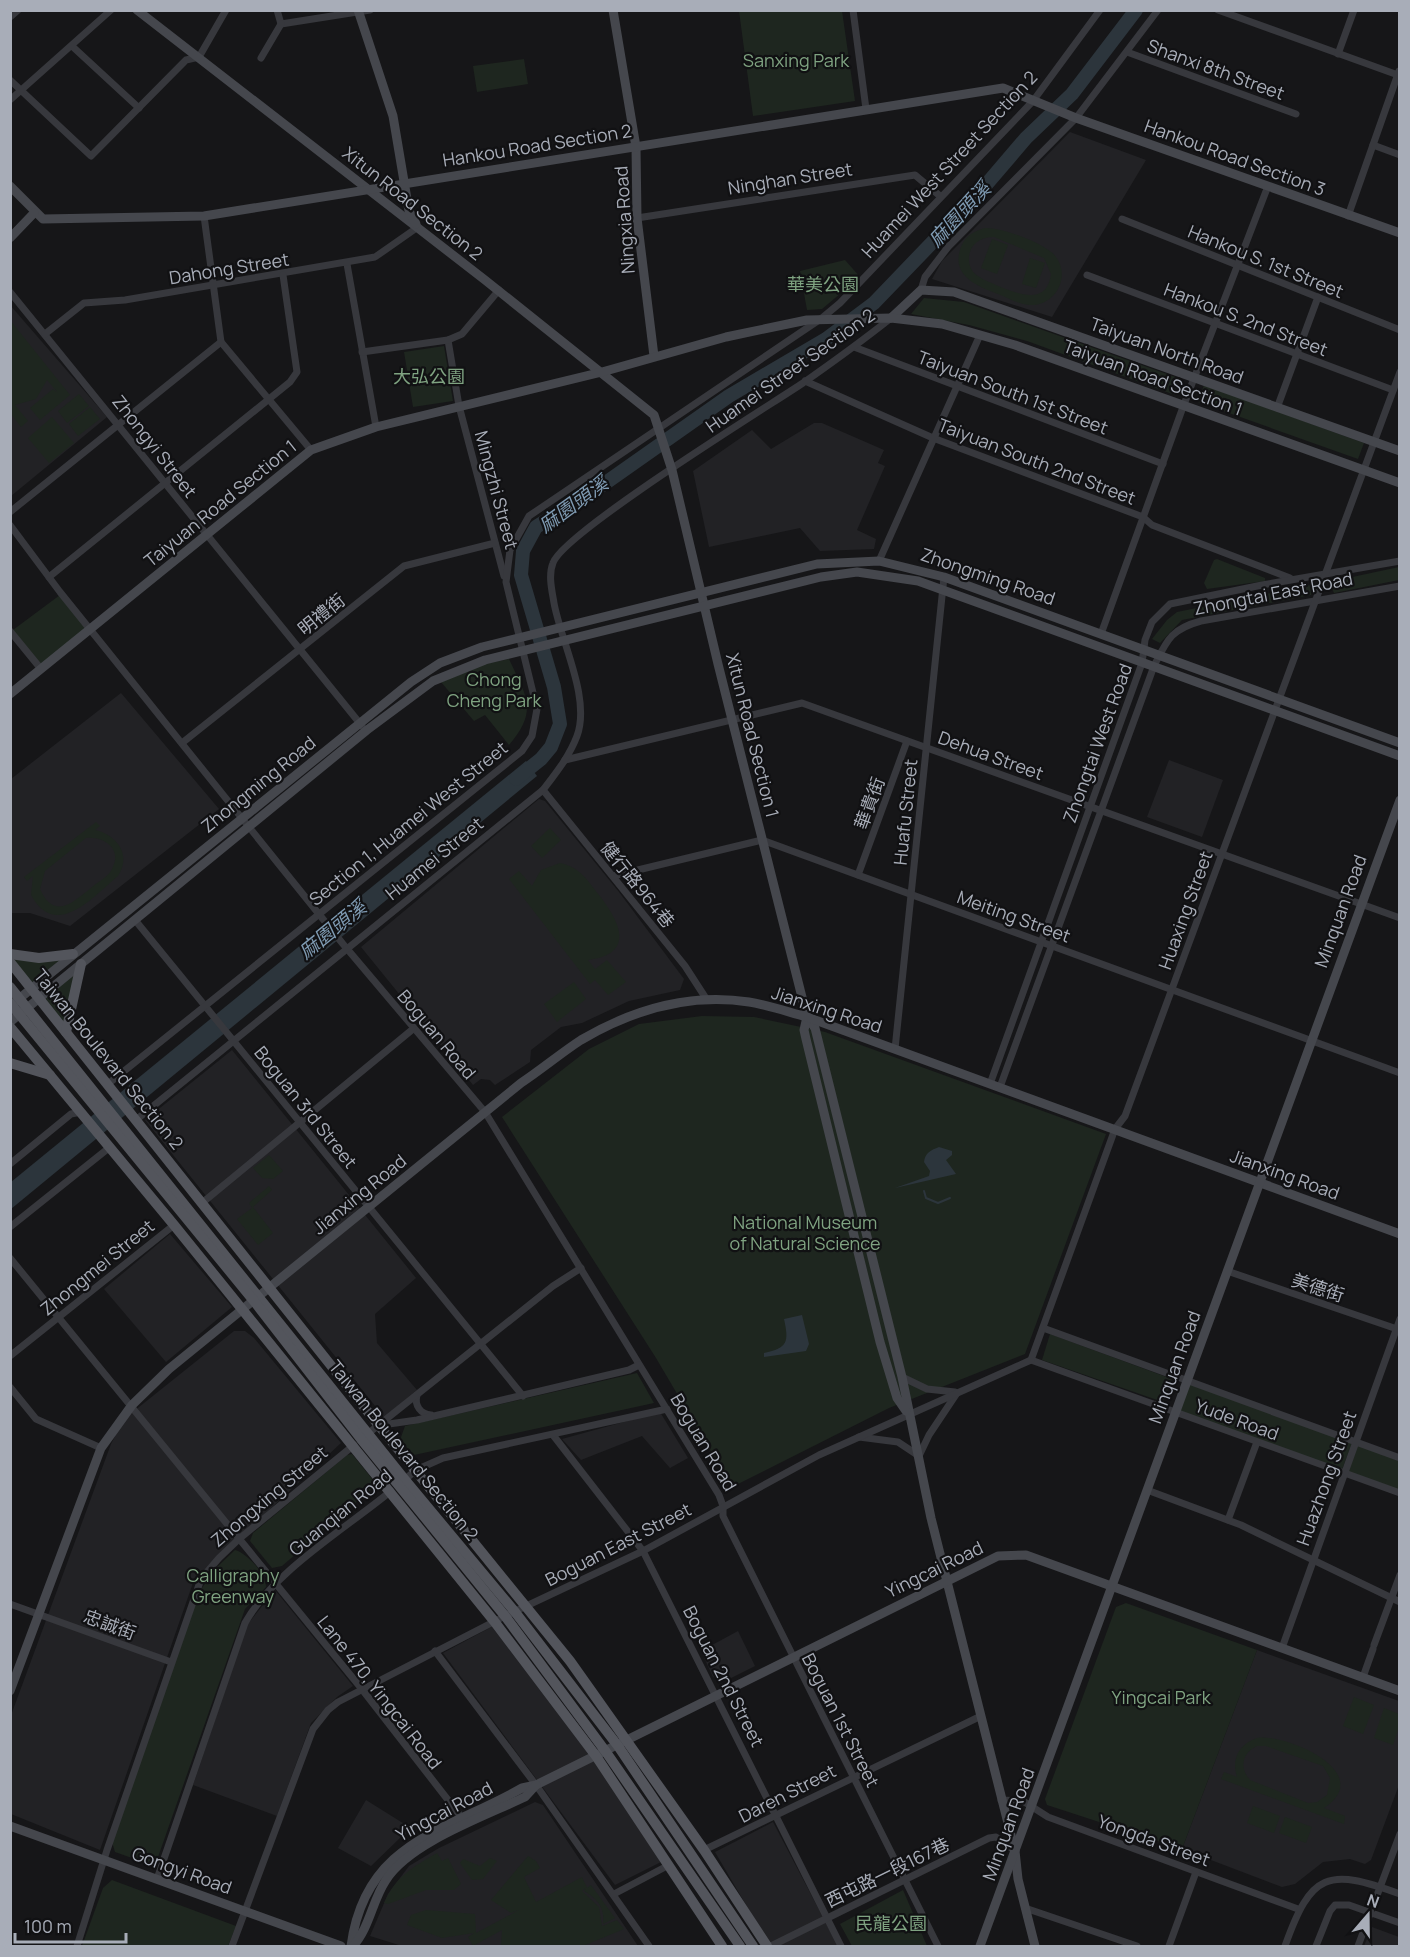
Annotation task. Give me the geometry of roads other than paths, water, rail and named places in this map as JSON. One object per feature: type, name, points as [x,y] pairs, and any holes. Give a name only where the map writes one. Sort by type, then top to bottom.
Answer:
[{"type":"main road","points":[[10,954],[39,958],[73,954]]},
{"type":"main road","name":"Taiwan Boulevard Section 2","points":[[10,962],[379,1426],[570,1661],[753,1947]]},
{"type":"main road","points":[[66,1032],[81,964]]},
{"type":"main road","name":"Taiwan Boulevard Section 2","points":[[10,987],[13,1003],[24,1011],[256,1298],[398,1486],[494,1621],[601,1754]]},
{"type":"main road","name":"Taiwan Boulevard Section 2","points":[[10,1027],[242,1310],[361,1439],[398,1486],[623,1744]]},
{"type":"main road","points":[[10,1064],[51,1076]]},
{"type":"main road","name":"Taiwan Boulevard Section 2","points":[[510,1614],[601,1754],[740,1947]]},
{"type":"main road","points":[[623,1744],[704,1850],[769,1947]]},
{"type":"main road","points":[[601,1754],[722,1947]]},
{"type":"street","points":[[10,17],[18,10]]},
{"type":"street","points":[[10,100],[73,47],[111,10]]},
{"type":"street","name":"Xitun Road Section 2","points":[[137,10],[652,411],[660,428],[671,465]]},
{"type":"street","points":[[10,80],[91,156],[186,60],[199,57],[226,10]]},
{"type":"street","points":[[261,58],[281,24],[277,10]]},
{"type":"street","points":[[281,24],[370,10]]},
{"type":"street","name":"Ningxia Road","points":[[613,10],[636,147],[637,218],[654,356]]},
{"type":"street","points":[[854,10],[866,109]]},
{"type":"street","name":"Huamei West Street Section 2","points":[[660,428],[827,318],[940,196],[1033,101],[1100,10]]},
{"type":"street","name":"Huamei Street Section 2","points":[[560,642],[555,628],[550,574],[560,550],[671,465],[806,381],[891,318],[921,290],[925,277],[948,248],[1076,118],[1158,10]]},
{"type":"street","points":[[1218,10],[1338,54],[1399,73],[1348,216]]},
{"type":"street","points":[[1338,54],[1354,10]]},
{"type":"street","points":[[358,12],[393,116],[409,211],[418,227]]},
{"type":"street","points":[[73,47],[138,108]]},
{"type":"street","name":"Shanxi 8th Street","points":[[1126,52],[1296,114]]},
{"type":"street","name":"Hankou Road Section 2","points":[[34,213],[43,219],[65,220],[204,216],[404,182],[1003,88],[1059,111]]},
{"type":"street","name":"Hankou Road Section 3","points":[[1059,111],[1400,233]]},
{"type":"street","points":[[1373,145],[1400,155]]},
{"type":"street","name":"Ninghan Street","points":[[637,218],[915,175],[940,196]]},
{"type":"street","points":[[10,186],[34,213],[10,238]]},
{"type":"street","points":[[1101,633],[1183,407],[1268,186]]},
{"type":"street","points":[[204,216],[221,342],[311,450]]},
{"type":"street","name":"Hankou S. 1st Street","points":[[1122,219],[1400,330]]},
{"type":"street","name":"Dahong Street","points":[[45,334],[84,303],[125,300],[213,283],[283,275],[347,264],[375,257],[418,227]]},
{"type":"street","points":[[347,264],[376,427]]},
{"type":"street","points":[[49,577],[290,382],[297,372],[283,275]]},
{"type":"street","name":"Hankou S. 2nd Street","points":[[1087,275],[1393,390]]},
{"type":"street","points":[[362,352],[448,340],[462,334],[499,290]]},
{"type":"street","name":"Taiyuan North Road","points":[[921,290],[954,292],[971,297],[1400,451]]},
{"type":"street","name":"Zhongyi Street","points":[[10,292],[363,727]]},
{"type":"street","points":[[1277,408],[1318,297]]},
{"type":"street","name":"Taiyuan Road Section 1","points":[[10,694],[311,450],[376,427],[459,405],[602,372],[738,335],[827,318],[891,318],[942,324],[980,335],[1400,483]]},
{"type":"street","points":[[879,561],[980,335]]},
{"type":"street","name":"Mingzhi Street","points":[[448,340],[459,405],[506,582]]},
{"type":"street","points":[[10,512],[221,342]]},
{"type":"street","name":"Taiyuan South 1st Street","points":[[854,347],[1163,464]]},
{"type":"street","name":"Huaxing Street","points":[[1115,1129],[1125,1116],[1400,372]]},
{"type":"street","name":"Taiyuan South 2nd Street","points":[[806,381],[933,438],[1143,517],[1152,525],[1293,579]]},
{"type":"street","name":"Section 1, Huamei West Street","points":[[108,1084],[522,751],[532,736],[537,709],[525,652],[506,582],[510,550],[529,516],[660,428]]},
{"type":"street","name":"Xitun Road Section 1","points":[[671,465],[807,1017],[806,1039],[880,1342],[897,1398],[908,1413]]},
{"type":"street","points":[[10,525],[90,629],[320,915]]},
{"type":"street","name":"明禮街","points":[[182,743],[404,566],[495,543]]},
{"type":"street","name":"Zhongming Road","points":[[10,1022],[250,826],[411,682],[440,663],[482,647],[817,564],[879,561],[944,577],[1400,743]]},
{"type":"street","name":"Zhongtai West Road","points":[[995,1086],[1041,943],[1142,663],[1143,649],[1152,621],[1170,604],[1293,579],[1400,561]]},
{"type":"street","name":"Zhongming Road","points":[[13,1003],[243,818],[363,727],[442,677],[484,660],[525,652],[821,577],[857,572],[918,581],[1400,756]]},
{"type":"street","name":"Huafu Street","points":[[896,1049],[944,577]]},
{"type":"street","name":"Zhongtai East Road","points":[[995,1086],[1051,946],[1154,666],[1172,633],[1183,626],[1315,599],[1400,586]]},
{"type":"street","points":[[10,631],[41,669]]},
{"type":"street","name":"Huamei Street","points":[[136,1120],[345,947],[543,790],[566,760],[577,735],[580,717],[579,698],[560,642]]},
{"type":"street","name":"Dehua Street","points":[[566,760],[802,703],[1400,918]]},
{"type":"street","name":"華貴街","points":[[858,875],[907,741]]},
{"type":"street","name":"健行路964巷","points":[[543,790],[685,966],[707,999]]},
{"type":"street","name":"Minquan Road","points":[[980,1947],[1360,904],[1400,800]]},
{"type":"street","points":[[613,876],[762,840]]},
{"type":"street","name":"Meiting Street","points":[[762,840],[1400,1073]]},
{"type":"street","name":"Boguan Road","points":[[320,915],[413,1029],[485,1112],[667,1408],[723,1506],[856,1437],[1031,1360]]},
{"type":"street","name":"Boguan 3rd Street","points":[[135,920],[523,1396]]},
{"type":"street","name":"Jianxing Road","points":[[10,1691],[100,1448],[132,1405],[170,1369],[485,1112],[579,1041],[608,1025],[645,1011],[707,999],[750,1002],[807,1017],[1400,1233]]},
{"type":"street","name":"Xitun Road Section 1","points":[[807,1017],[815,1028],[902,1377],[908,1413],[947,1581],[1015,1851],[1017,1879],[1035,1947]]},
{"type":"street","points":[[202,1203],[413,1029]]},
{"type":"street","points":[[10,1164],[71,1114],[81,1112]]},
{"type":"street","points":[[1031,1360],[1115,1129]]},
{"type":"street","points":[[10,1227],[110,1147]]},
{"type":"street","name":"Zhongmei Street","points":[[10,1356],[174,1225]]},
{"type":"street","name":"Lane 470, Yingcai Road","points":[[10,1258],[361,1688],[462,1818]]},
{"type":"street","name":"Zhongxing Street","points":[[77,1947],[106,1860],[107,1850],[201,1579],[239,1539],[361,1439],[553,1286],[581,1268]]},
{"type":"street","name":"美德街","points":[[1227,1271],[1398,1330]]},
{"type":"street","name":"Huazhong Street","points":[[1282,1648],[1343,1473],[1398,1330],[1400,1318]]},
{"type":"street","name":"Yude Road","points":[[1043,1328],[1400,1458]]},
{"type":"street","name":"Yude Road","points":[[1031,1360],[1400,1493]]},
{"type":"street","points":[[379,1426],[437,1416],[523,1396],[629,1371],[639,1365]]},
{"type":"street","points":[[856,1437],[897,1442],[919,1456],[929,1435],[958,1392],[927,1389],[902,1377]]},
{"type":"street","points":[[10,1387],[36,1419],[100,1448]]},
{"type":"street","points":[[417,1395],[416,1404],[420,1410],[437,1416]]},
{"type":"street","name":"Guanqian Road","points":[[158,1878],[245,1623],[275,1584],[416,1470],[443,1458],[667,1408]]},
{"type":"street","name":"Boguan 2nd Street","points":[[553,1435],[644,1551],[841,1947]]},
{"type":"street","points":[[1228,1520],[1257,1442]]},
{"type":"street","points":[[1147,1490],[1241,1525],[1400,1602]]},
{"type":"street","name":"Boguan East Street","points":[[232,1947],[314,1729],[328,1710],[361,1688],[494,1621],[644,1551],[723,1506]]},
{"type":"street","name":"Boguan 1st Street","points":[[723,1506],[723,1516],[938,1947]]},
{"type":"street","name":"Yingcai Road","points":[[352,1947],[353,1932],[367,1895],[382,1869],[409,1845],[522,1788],[536,1785],[623,1744],[998,1556],[1018,1554],[1400,1691]]},
{"type":"street","points":[[1363,1677],[1400,1575]]},
{"type":"street","name":"忠誠街","points":[[10,1604],[171,1662]]},
{"type":"street","points":[[435,1651],[536,1785],[649,1947]]},
{"type":"street","name":"Daren Street","points":[[704,1850],[981,1716]]},
{"type":"street","name":"Yingcai Road","points":[[352,1947],[362,1936],[385,1881],[403,1860],[428,1844],[525,1797],[536,1785]]},
{"type":"street","name":"Yongda Street","points":[[1001,1800],[1023,1801],[1047,1817],[1298,1909]]},
{"type":"street","name":"Gongyi Road","points":[[10,1826],[158,1878],[341,1947]]},
{"type":"street","points":[[1358,1947],[1400,1834]]},
{"type":"street","name":"西屯路一段167巷","points":[[769,1947],[989,1838],[996,1837],[1015,1851]]},
{"type":"street","points":[[614,1894],[669,1865]]},
{"type":"street","points":[[1169,1947],[1196,1872]]},
{"type":"street","points":[[1285,1947],[1298,1909],[1313,1889],[1339,1877],[1352,1878],[1400,1894]]},
{"type":"street","points":[[1316,1947],[1330,1911],[1335,1905],[1349,1905],[1400,1923]]},
{"type":"street","points":[[1025,1908],[1137,1947]]},
{"type":"water","points":[[526,761],[537,776],[11,1209],[11,1182]]},
{"type":"water","points":[[939,1147],[952,1151],[952,1155],[946,1160],[956,1174],[895,1188],[929,1176],[930,1171],[924,1162],[926,1156]]},
{"type":"water","points":[[802,1315],[809,1344],[806,1351],[764,1357],[764,1353],[778,1349],[785,1343],[784,1319]]},
{"type":"waterway","name":"麻園頭溪","points":[[516,779],[541,759],[551,747],[560,724],[554,687],[521,575],[523,551],[536,527],[604,484],[729,396],[826,339],[874,303],[973,200],[1026,138],[1072,94],[1136,10]]},
{"type":"waterway","points":[[924,1191],[926,1198],[938,1203],[950,1198]]},
{"type":"park label","name":"Sanxing Park","points":[[796,60]]},
{"type":"park label","name":"華美公園","points":[[823,284]]},
{"type":"park label","name":"大弘公園","points":[[429,376]]},
{"type":"park label","name":"Chong Cheng Park","points":[[494,689]]},
{"type":"park label","name":"National Museum of Natural Science","points":[[805,1232]]},
{"type":"park label","name":"Calligraphy Greenway","points":[[233,1585]]},
{"type":"park label","name":"Yingcai Park","points":[[1161,1697]]},
{"type":"park label","name":"民龍公園","points":[[891,1923]]}]
